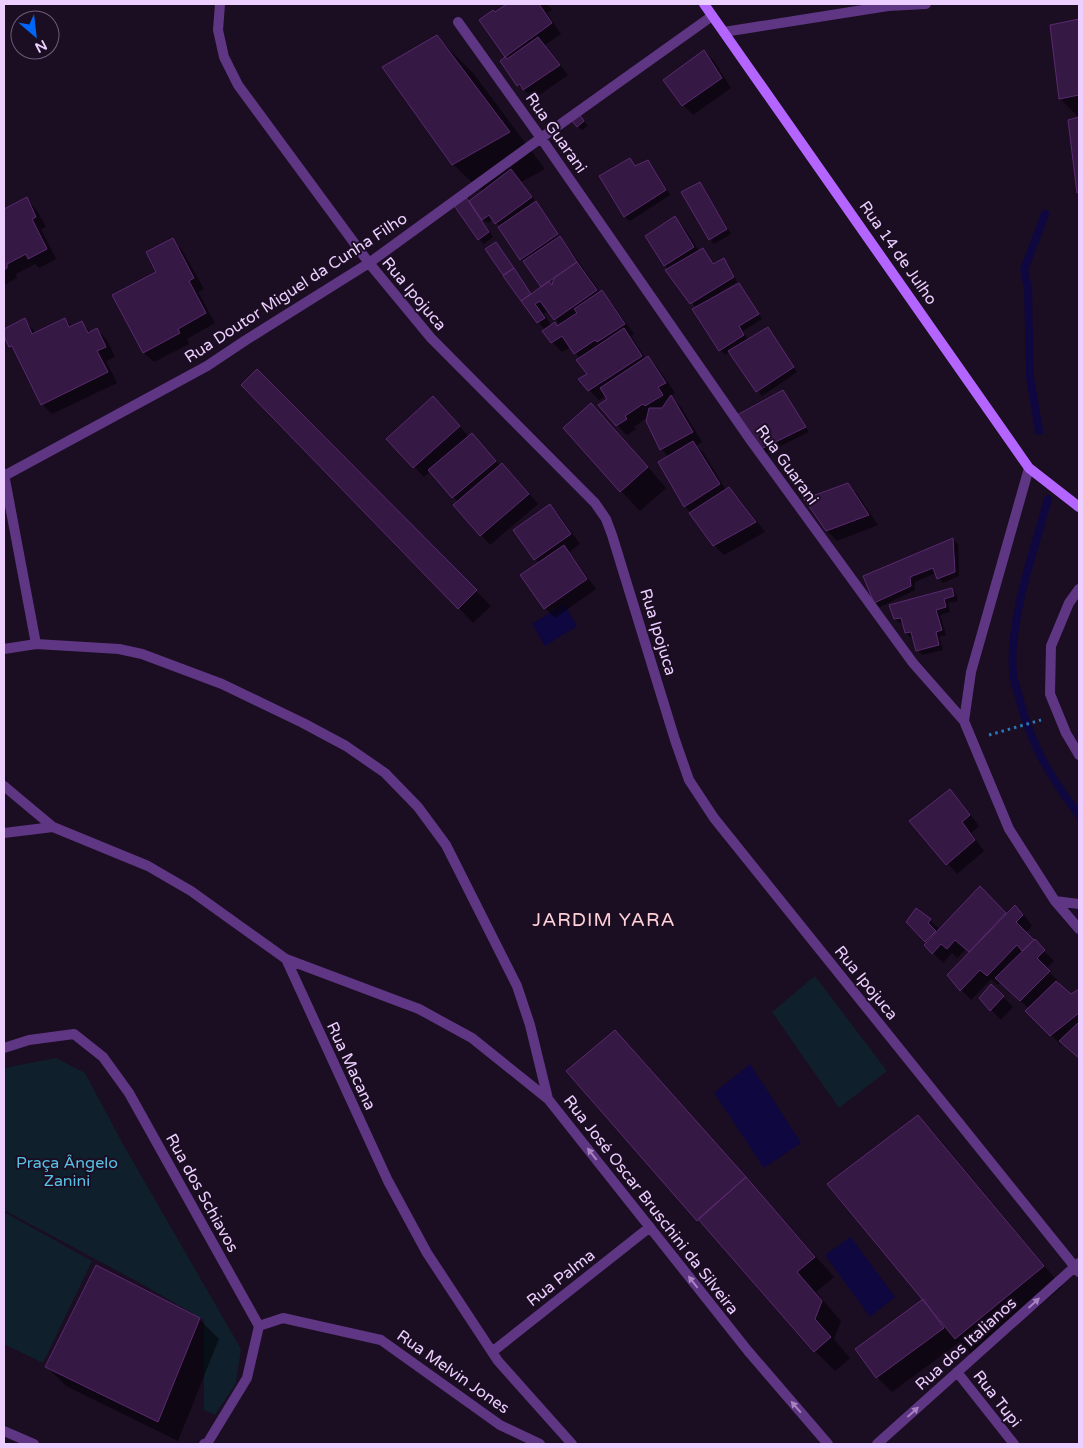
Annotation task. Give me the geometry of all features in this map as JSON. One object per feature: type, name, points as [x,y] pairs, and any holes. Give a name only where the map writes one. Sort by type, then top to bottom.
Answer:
[{"type":"street","name":"Rua Ipojuca","points":[[220,4],[218,30],[224,57],[238,85],[369,263],[431,338],[595,504],[606,519],[689,780],[714,818],[1078,1267]]},
{"type":"street","name":"Rua 14 de Julho","points":[[704,4],[1029,468],[1079,507]]},
{"type":"street","points":[[724,32],[887,5],[926,4]]},
{"type":"street","name":"Rua Doutor Miguel da Cunha Filho","points":[[4,475],[207,366],[369,263],[712,16]]},
{"type":"street","name":"Rua Guarani","points":[[458,22],[541,138],[749,438],[914,663],[964,721],[1009,829],[1055,901],[1079,929]]},
{"type":"street","points":[[964,721],[971,672],[1029,468]]},
{"type":"street","points":[[4,475],[36,644]]},
{"type":"street","points":[[1079,589],[1069,603],[1051,646],[1050,694],[1066,733],[1079,755]]},
{"type":"street","name":"Rua José Oscar Bruschini da Silveira","points":[[4,648],[36,644],[119,649],[142,654],[222,684],[303,723],[346,746],[385,773],[418,807],[446,845],[513,977],[530,1025],[548,1099],[748,1352],[828,1444]]},
{"type":"street","points":[[4,786],[53,827]]},
{"type":"street","name":"Rua Macana","points":[[4,833],[53,827],[148,866],[191,891],[286,959],[388,1182],[427,1253],[498,1361],[572,1444]]},
{"type":"street","points":[[1055,901],[1079,904]]},
{"type":"street","points":[[286,959],[419,1010],[472,1038],[548,1099]]},
{"type":"street","name":"Rua dos Schiavos","points":[[4,1048],[30,1040],[74,1034],[103,1057],[128,1093],[259,1326]]},
{"type":"street","name":"Rua Palma","points":[[492,1352],[650,1227]]},
{"type":"street","name":"Rua dos Italianos","points":[[876,1444],[1078,1267]]},
{"type":"street","name":"Rua Melvin Jones","points":[[259,1326],[283,1318],[381,1340],[500,1425],[540,1444]]},
{"type":"street","points":[[208,1443],[247,1378],[259,1326]]},
{"type":"street","name":"Rua Tupi","points":[[957,1372],[1014,1444]]},
{"type":"street","points":[[4,1431],[34,1444]]},
{"type":"path","points":[[972,740],[1039,720]]},
{"type":"green space","points":[[815,976],[887,1071],[839,1108],[772,1012]]},
{"type":"green space","name":"Praça Ângelo Zanini","points":[[56,1058],[85,1073],[123,1144],[241,1349],[236,1383],[215,1415],[204,1410],[204,1320],[140,1283],[4,1210],[4,1068]]},
{"type":"green space","points":[[4,1212],[92,1261],[43,1363],[4,1344]]},
{"type":"shaded area","points":[[564,604],[577,626],[545,646],[532,624]]},
{"type":"shaded area","points":[[750,1064],[801,1143],[764,1168],[714,1093]]},
{"type":"shaded area","points":[[851,1237],[895,1297],[870,1317],[825,1255]]},
{"type":"building","points":[[507,4],[539,4],[552,23],[505,57],[479,20],[493,10],[495,12]]},
{"type":"building","points":[[1079,19],[1079,95],[1059,99],[1050,25]]},
{"type":"building","points":[[437,35],[510,132],[452,165],[382,67]]},
{"type":"building","points":[[538,37],[560,65],[523,90],[520,84],[517,86],[500,61],[505,57],[507,59]]},
{"type":"building","points":[[704,50],[722,78],[682,106],[663,80]]},
{"type":"building","points":[[579,114],[584,121],[577,127],[571,120]]},
{"type":"building","points":[[1079,117],[1079,192],[1077,193],[1068,120]]},
{"type":"building","points":[[630,158],[635,166],[648,160],[666,190],[624,217],[599,176]]},
{"type":"building","points":[[511,169],[532,197],[495,224],[489,215],[482,220],[469,201]]},
{"type":"building","points":[[700,182],[727,229],[709,240],[681,192]]},
{"type":"building","points":[[465,196],[489,232],[478,240],[453,204]]},
{"type":"building","points":[[27,197],[36,217],[32,219],[47,249],[28,259],[26,254],[7,264],[7,268],[4,270],[4,209]]},
{"type":"building","points":[[536,201],[558,234],[520,260],[498,227]]},
{"type":"building","points":[[675,216],[694,247],[664,266],[645,236]]},
{"type":"building","points":[[560,236],[577,262],[541,287],[523,261]]},
{"type":"building","points":[[173,238],[194,278],[189,281],[206,313],[178,329],[180,333],[143,353],[112,295],[156,272],[146,252]]},
{"type":"building","points":[[496,242],[514,268],[503,275],[485,249]]},
{"type":"building","points":[[703,248],[713,264],[724,258],[734,277],[690,304],[665,270]]},
{"type":"building","points":[[577,262],[597,290],[554,320],[540,301],[535,304],[545,318],[537,323],[521,301],[549,281],[552,285],[554,278]]},
{"type":"building","points":[[514,268],[531,294],[521,301],[503,276]]},
{"type":"building","points":[[739,283],[759,314],[739,326],[744,335],[719,351],[692,309]]},
{"type":"building","points":[[602,290],[625,324],[574,354],[562,336],[551,343],[542,331],[555,322],[557,326],[577,313],[574,309]]},
{"type":"building","points":[[25,318],[32,334],[65,318],[69,327],[82,321],[88,333],[97,328],[106,347],[97,351],[108,372],[41,405],[12,346],[9,347],[4,336],[4,329]]},
{"type":"building","points":[[768,327],[794,367],[756,392],[728,351]]},
{"type":"building","points":[[624,328],[642,356],[588,391],[578,379],[587,374],[576,360]]},
{"type":"building","points":[[648,356],[666,383],[658,387],[663,395],[645,406],[643,404],[625,416],[627,419],[616,426],[598,405],[607,399],[600,388]]},
{"type":"building","points":[[257,369],[477,590],[458,609],[241,385]]},
{"type":"building","points":[[783,390],[806,427],[761,449],[737,415]]},
{"type":"building","points":[[671,395],[693,432],[660,450],[646,421],[649,408],[662,408]]},
{"type":"building","points":[[433,396],[460,426],[413,468],[386,439]]},
{"type":"building","points":[[591,403],[648,467],[620,492],[563,428]]},
{"type":"building","points":[[472,433],[496,461],[452,498],[428,470]]},
{"type":"building","points":[[693,441],[720,484],[684,507],[658,462]]},
{"type":"building","points":[[502,463],[529,494],[480,536],[453,505]]},
{"type":"building","points":[[848,483],[869,515],[826,531],[804,499]]},
{"type":"building","points":[[729,487],[756,522],[713,546],[689,513]]},
{"type":"building","points":[[550,504],[571,534],[534,560],[513,530]]},
{"type":"building","points":[[953,538],[955,572],[937,579],[933,568],[910,577],[911,586],[874,603],[863,576]]},
{"type":"building","points":[[564,545],[587,579],[544,609],[520,575]]},
{"type":"building","points":[[952,588],[954,596],[944,599],[946,607],[936,610],[942,630],[936,632],[939,645],[916,651],[911,632],[905,633],[901,618],[894,619],[889,605]]},
{"type":"building","points":[[950,789],[970,815],[962,822],[975,840],[946,865],[909,821]]},
{"type":"building","points":[[980,886],[1006,913],[969,952],[955,940],[947,949],[941,944],[932,954],[924,945]]},
{"type":"building","points":[[1015,905],[1023,915],[1016,922],[1034,940],[1022,951],[1017,945],[987,976],[980,970],[960,991],[947,975]]},
{"type":"building","points":[[916,908],[931,919],[928,923],[936,931],[925,942],[906,922]]},
{"type":"building","points":[[1035,939],[1045,950],[1037,958],[1050,971],[1020,1001],[995,978]]},
{"type":"building","points":[[1056,981],[1071,994],[1079,989],[1079,1013],[1050,1036],[1025,1011]]},
{"type":"building","points":[[991,984],[1004,996],[990,1011],[979,998]]},
{"type":"building","points":[[1079,1022],[1079,1058],[1059,1041]]},
{"type":"building","points":[[615,1030],[746,1177],[697,1221],[566,1071]]},
{"type":"building","points":[[918,1115],[1044,1266],[955,1339],[827,1184]]},
{"type":"building","points":[[746,1177],[815,1257],[797,1272],[822,1301],[815,1319],[831,1337],[814,1352],[698,1219]]},
{"type":"building","points":[[96,1265],[200,1318],[158,1422],[45,1367]]},
{"type":"building","points":[[923,1299],[944,1328],[876,1378],[855,1349]]},
{"type":"waterway","points":[[1039,431],[1030,377],[1028,288],[1024,270],[1045,214]]},
{"type":"waterway","points":[[1048,499],[1019,607],[1013,651],[1013,674],[1035,745],[1059,788],[1079,815]]},
{"type":"district","name":"JARDIM YARA","points":[[604,920]]}]
